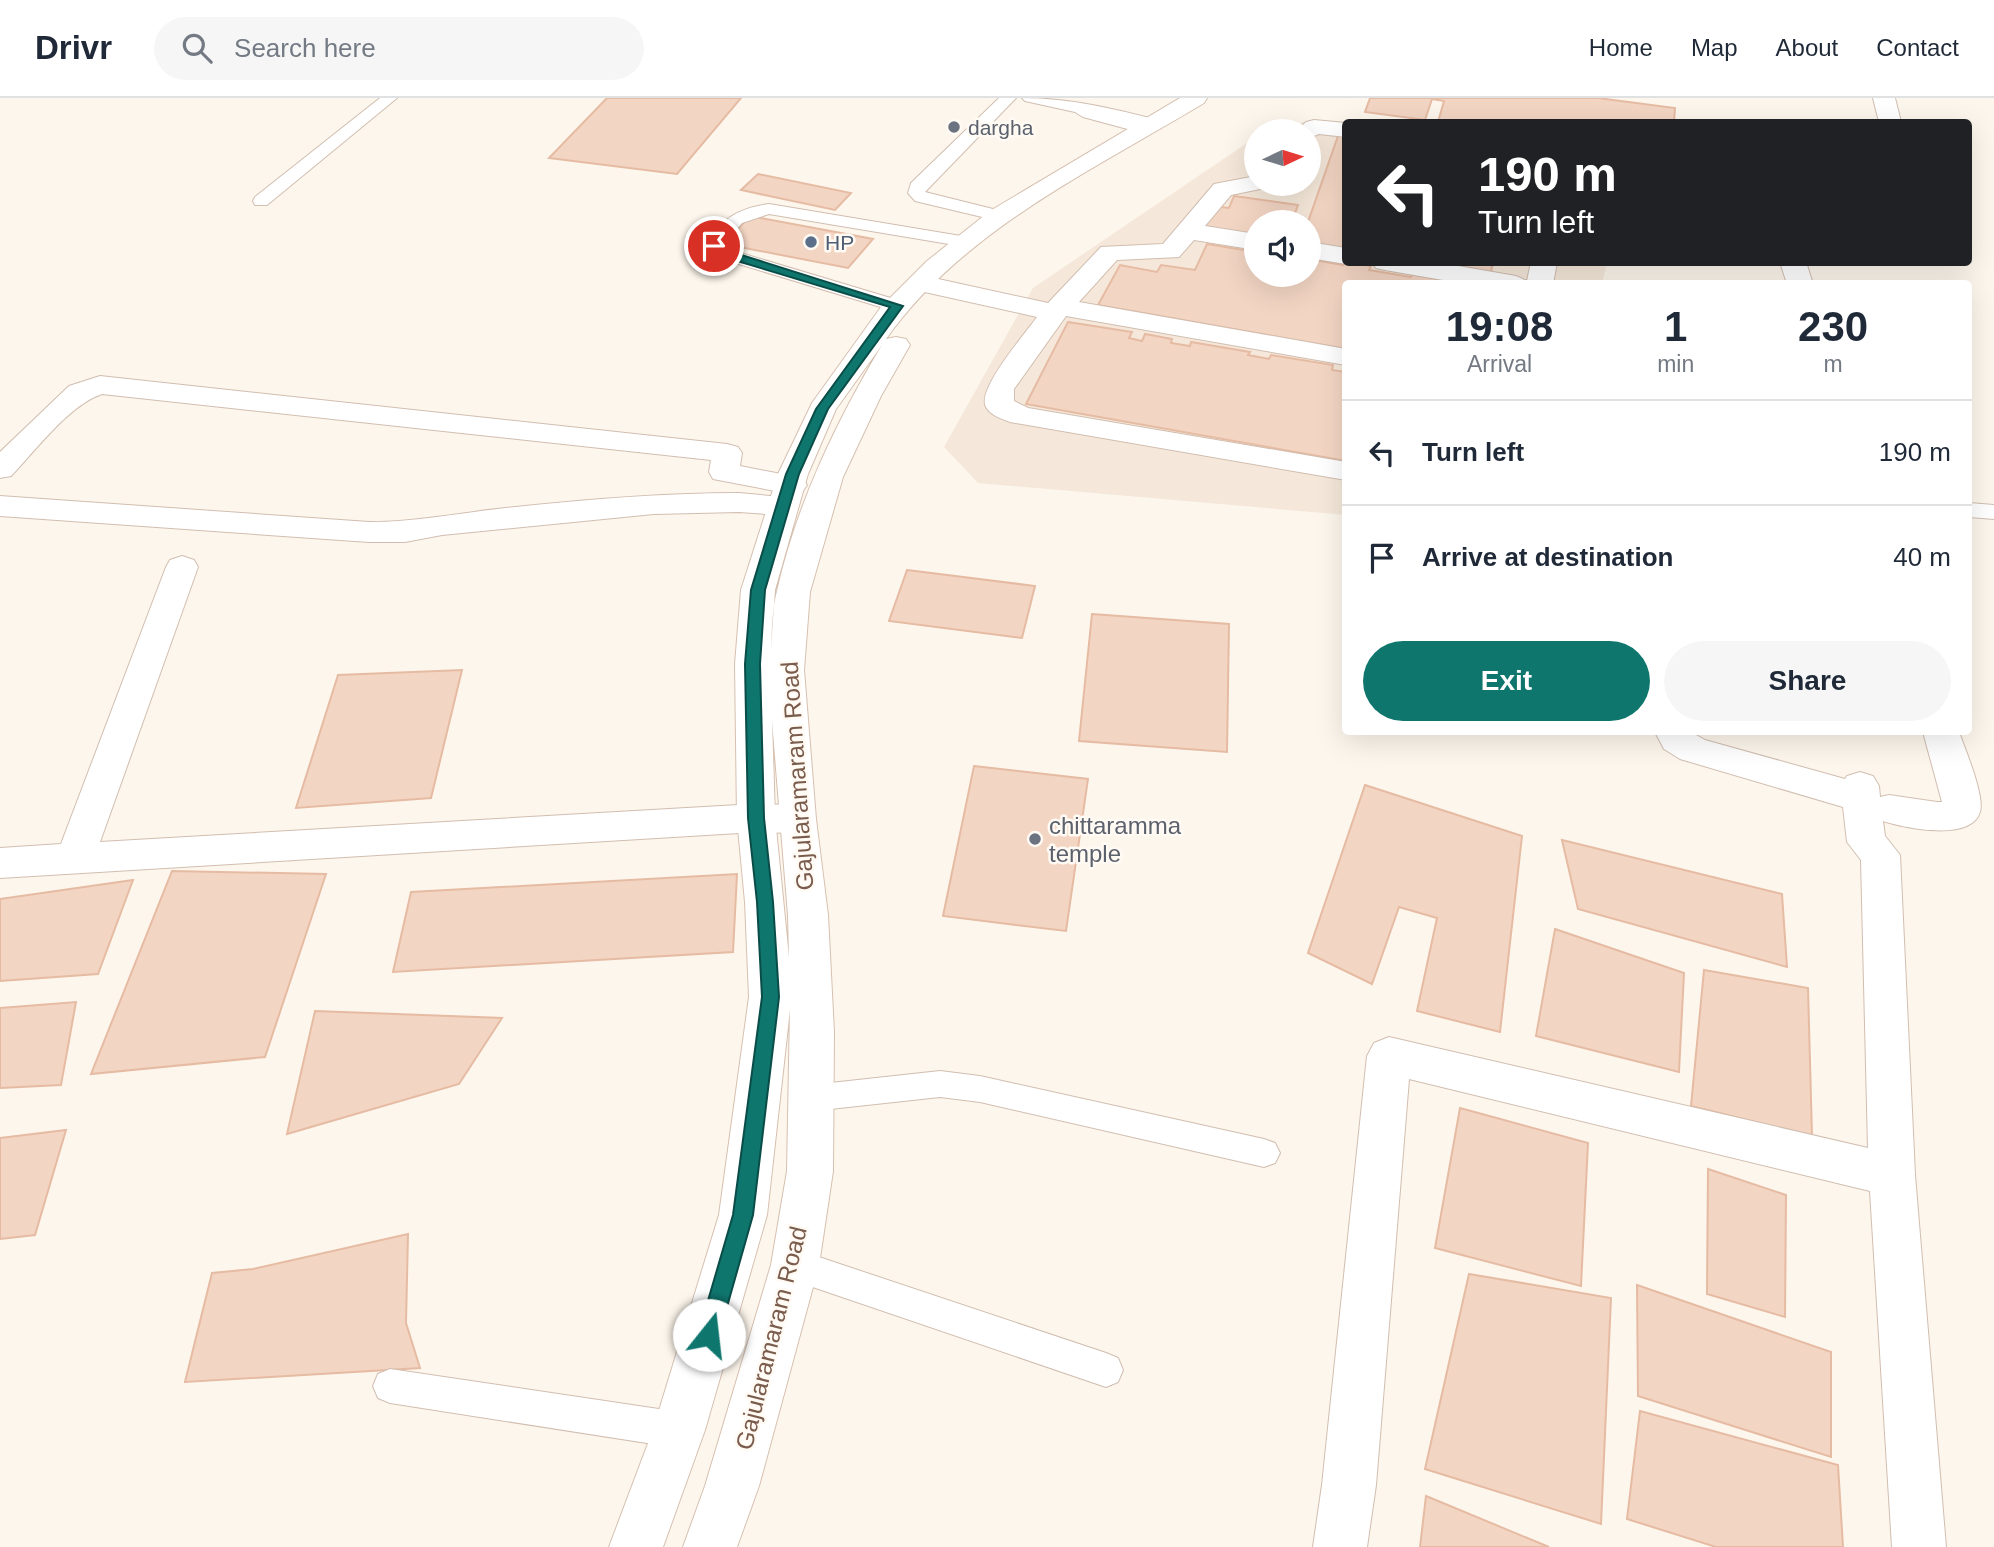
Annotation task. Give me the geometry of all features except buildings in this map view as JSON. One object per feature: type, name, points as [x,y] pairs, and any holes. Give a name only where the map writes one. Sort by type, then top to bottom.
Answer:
[{"type":"street","name":"Gajularamaram Road","points":[[636,1547],[679,1430],[743,1215],[770,997],[765,902],[756,818],[752,664],[758,590],[793,474],[822,409],[919,292],[967,242],[999,216],[1195,98]]},
{"type":"street","name":"Gajularamaram Road","points":[[710,1547],[732,1486],[795,1265],[810,1171],[813,1032],[808,915],[797,819],[786,670],[793,592],[828,477],[866,396],[912,317],[919,292],[1023,220],[1159,141],[1225,98]]},
{"type":"street","points":[[1884,98],[1889,119]]},
{"type":"street","points":[[1321,128],[1342,130]]},
{"type":"street","points":[[1244,185],[1223,189],[1170,252],[1110,252],[1057,310],[1000,389],[999,405],[1020,416],[1342,470]]},
{"type":"street","points":[[1187,231],[1244,240]]},
{"type":"street","points":[[1321,252],[1342,255]]},
{"type":"street","points":[[1409,266],[1492,280]]},
{"type":"street","points":[[919,292],[1057,310],[1342,356]]},
{"type":"street","points":[[0,469],[71,398],[79,392],[100,386],[727,453],[724,472],[729,487]]},
{"type":"street","points":[[0,506],[341,530],[405,532],[684,501],[729,487],[787,495]]},
{"type":"street","points":[[75,858],[182,567]]},
{"type":"street","points":[[1674,735],[1677,740],[1693,750],[1875,797],[1940,817],[1952,817],[1962,810],[1942,735]]},
{"type":"street","points":[[1875,797],[1891,849],[1880,855],[1892,1175],[1919,1547]]},
{"type":"street","points":[[0,863],[756,818],[797,819]]},
{"type":"street","points":[[1340,1547],[1349,1485],[1389,1056],[1892,1175]]},
{"type":"lane","points":[[261,201],[389,98]]},
{"type":"lane","points":[[999,216],[920,197],[916,193],[917,187],[1008,98]]},
{"type":"lane","points":[[1030,98],[1080,108],[1088,114],[1151,126]]},
{"type":"lane","points":[[919,292],[728,254],[714,246],[728,223],[751,211],[769,209],[967,242]]},
{"type":"lane","points":[[1972,510],[1994,512]]},
{"type":"lane","points":[[812,1098],[940,1084],[980,1089],[1264,1153]]},
{"type":"lane","points":[[795,1265],[1106,1370]]},
{"type":"lane","points":[[390,1386],[679,1430]]},
{"type":"shaded area","points":[[1321,124],[1342,127],[1342,266],[1606,266],[1603,280],[1342,280],[1342,515],[978,483],[944,447],[1033,288],[1244,145],[1244,196],[1321,196]]},
{"type":"place","name":"dargha","points":[[954,127]]},
{"type":"place","name":"HP","points":[[811,242]]},
{"type":"place","name":"chittaramma temple","points":[[1035,839]]},
{"type":"route","points":[[709,1335],[743,1215],[770,997],[765,902],[756,818],[752,664],[758,590],[793,474],[822,409],[897,306],[728,254],[714,246]]}]
